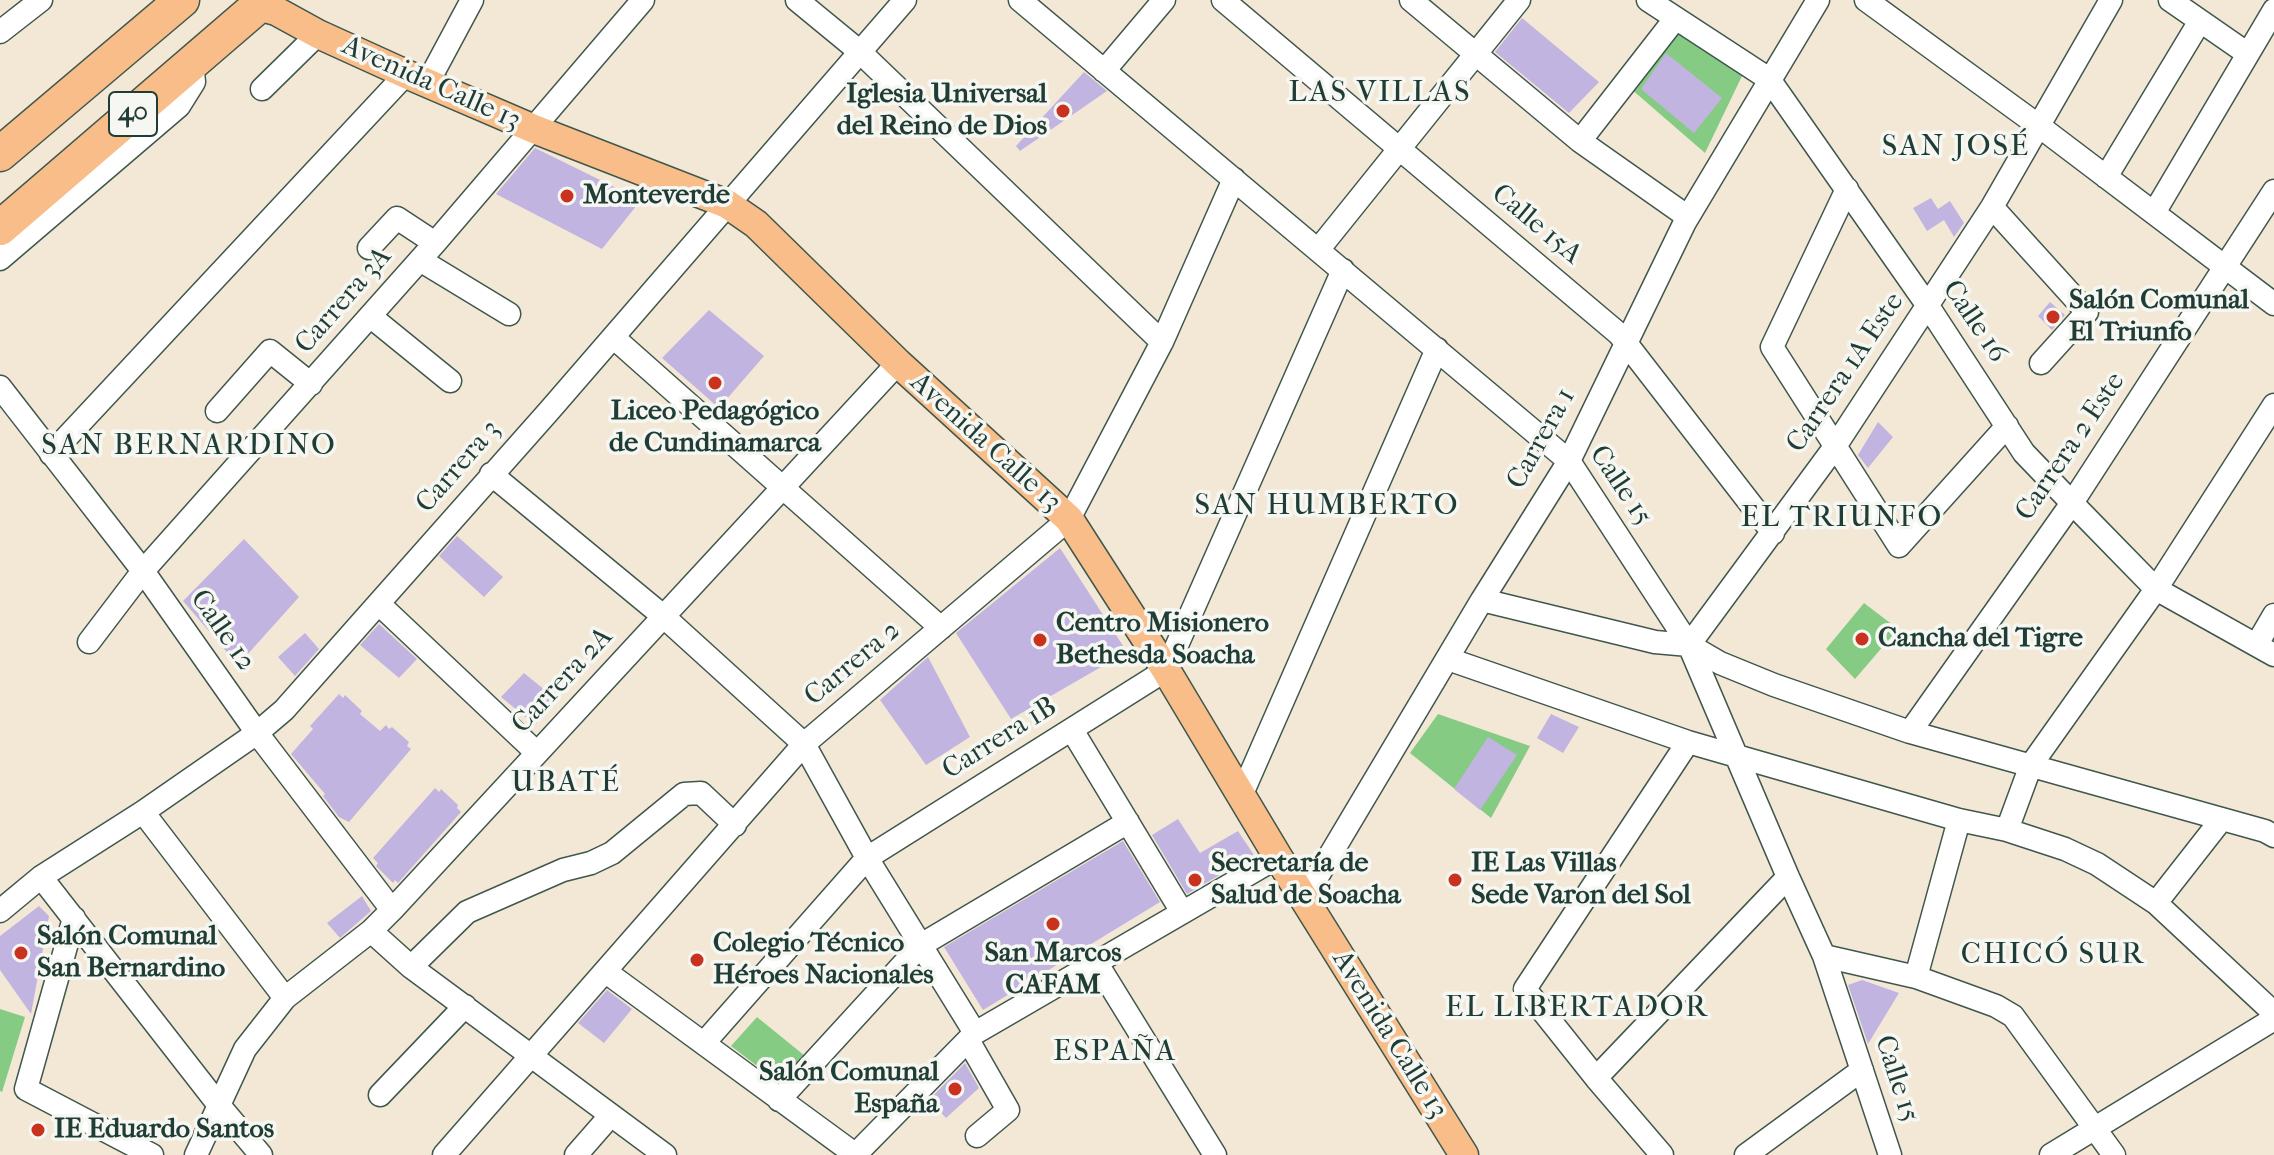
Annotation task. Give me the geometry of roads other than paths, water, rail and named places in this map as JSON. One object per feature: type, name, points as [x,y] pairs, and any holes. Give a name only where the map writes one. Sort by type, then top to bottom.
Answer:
[{"type":"highway","name":"40","points":[[0,154],[182,0]]},
{"type":"highway","name":"40","points":[[0,228],[261,3]]},
{"type":"main road","name":"Avenida Calle 13","points":[[261,3],[318,34],[416,79],[727,204],[756,224],[898,363],[1069,519],[1166,670],[1278,857],[1464,1155]]},
{"type":"street","points":[[0,32],[41,0]]},
{"type":"street","points":[[51,454],[416,79],[472,0]]},
{"type":"street","name":"Carrera 3A","points":[[89,642],[143,571],[427,252],[643,0]]},
{"type":"street","points":[[797,0],[859,51],[1162,342]]},
{"type":"street","name":"Carrera 3","points":[[0,911],[41,877],[143,812],[257,733],[284,710],[905,0]]},
{"type":"street","name":"Calle 15","points":[[1020,0],[1569,461],[1689,645],[1824,956],[1890,1155]]},
{"type":"street","points":[[1104,71],[1164,0]]},
{"type":"street","name":"Calle 15A","points":[[1223,0],[1626,343],[1773,533]]},
{"type":"street","points":[[1411,0],[1580,141],[1688,217]]},
{"type":"street","points":[[1318,250],[1519,0]]},
{"type":"street","name":"Calle 16","points":[[1648,0],[1769,79],[1928,306],[2024,453],[2156,589],[2265,649]]},
{"type":"street","name":"Carrera 1","points":[[1304,899],[1482,600],[1569,461],[1688,217],[1818,0]]},
{"type":"street","points":[[1866,0],[2274,304]]},
{"type":"street","name":"Carrera 1A Este","points":[[1689,645],[1834,448],[1928,306],[1992,207],[2111,0]]},
{"type":"street","points":[[2170,0],[2248,54]]},
{"type":"street","points":[[2154,213],[2274,10]]},
{"type":"street","points":[[1580,141],[1675,19]]},
{"type":"street","points":[[2106,177],[2200,21]]},
{"type":"street","points":[[262,89],[318,34]]},
{"type":"street","points":[[0,259],[179,106],[194,82],[192,63]]},
{"type":"street","name":"Carrera 2","points":[[444,1155],[804,744],[1069,519],[1162,342],[1234,179]]},
{"type":"street","points":[[1847,189],[1772,347],[1899,546],[2007,426]]},
{"type":"street","name":"Carrera 2 Este","points":[[1910,732],[2072,503],[2274,191]]},
{"type":"street","points":[[1992,207],[2087,312],[2041,363]]},
{"type":"street","points":[[369,248],[397,218],[427,252],[509,314]]},
{"type":"street","points":[[1166,670],[1343,270]]},
{"type":"street","points":[[370,316],[450,381]]},
{"type":"street","points":[[613,337],[941,628]]},
{"type":"street","points":[[1241,796],[1437,349]]},
{"type":"street","points":[[217,411],[270,351],[311,384]]},
{"type":"street","name":"Carrera 2A","points":[[196,1155],[245,1049],[285,998],[371,931],[392,910],[898,363]]},
{"type":"street","name":"Calle 12","points":[[0,387],[143,571],[257,733],[354,853],[392,910]]},
{"type":"street","points":[[2007,830],[2031,765],[2156,589],[2274,405]]},
{"type":"street","points":[[491,474],[663,616],[804,744],[972,1036],[1008,1110],[977,1136]]},
{"type":"street","points":[[1482,600],[1655,642],[1689,645],[1720,663],[1774,685],[1910,732],[2274,836]]},
{"type":"street","points":[[379,604],[537,753]]},
{"type":"street","points":[[2265,649],[2274,615]]},
{"type":"street","points":[[1448,659],[1688,742],[1959,820],[2007,830],[2065,849],[2097,864],[2156,903],[2274,1016],[2051,1155]]},
{"type":"street","name":"Carrera 1B","points":[[704,1043],[867,858],[1166,670]]},
{"type":"street","points":[[1072,730],[1182,912]]},
{"type":"street","points":[[1662,1155],[1525,989],[1688,742]]},
{"type":"street","points":[[411,967],[467,912],[563,870],[591,863],[612,853],[684,794],[701,793],[735,825]]},
{"type":"street","points":[[143,812],[285,998]]},
{"type":"street","points":[[1916,977],[1959,820]]},
{"type":"street","points":[[2156,903],[2221,820]]},
{"type":"street","points":[[779,1100],[921,945],[1128,822]]},
{"type":"street","points":[[606,972],[856,1155],[972,1036],[1278,857]]},
{"type":"street","points":[[41,877],[261,1155]]},
{"type":"street","points":[[1596,1078],[1788,877]]},
{"type":"street","points":[[74,918],[26,1089],[152,1155]]},
{"type":"street","points":[[371,931],[411,967],[665,1155]]},
{"type":"street","points":[[1824,956],[1916,977],[1996,1006],[2013,1016],[2114,1155]]},
{"type":"street","points":[[1096,962],[1215,1155]]},
{"type":"street","points":[[380,1095],[465,1006]]},
{"type":"street","points":[[1746,1155],[1862,1070]]},
{"type":"street","points":[[576,1155],[611,1115]]},
{"type":"place","name":"Iglesia Universal del Reino de Dios","points":[[1063,111]]},
{"type":"place","name":"Monteverde","points":[[567,196]]},
{"type":"place","name":"Salón Comunal El Triunfo","points":[[2053,317]]},
{"type":"place","name":"Liceo Pedagógico de Cundinamarca","points":[[715,383]]},
{"type":"place","name":"Cancha del Tigre","points":[[1862,639]]},
{"type":"place","name":"Centro Misionero Bethesda Soacha","points":[[1040,640]]},
{"type":"place","name":"Secretaría de Salud de Soacha","points":[[1195,880]]},
{"type":"place","name":"IE Las Villas Sede Varon del Sol","points":[[1455,880]]},
{"type":"place","name":"San Marcos CAFAM","points":[[1053,924]]},
{"type":"place","name":"Salón Comunal San Bernardino","points":[[21,953]]},
{"type":"place","name":"Colegio Técnico Héroes Nacionales","points":[[697,960]]},
{"type":"place","name":"Salón Comunal España","points":[[955,1089]]},
{"type":"place","name":"IE Eduardo Santos","points":[[38,1130]]},
{"type":"district","name":"LAS VILLAS","points":[[1380,94]]},
{"type":"district","name":"SAN JOSÉ","points":[[1956,148]]},
{"type":"district","name":"SAN BERNARDINO","points":[[189,447]]},
{"type":"district","name":"SAN HUMBERTO","points":[[1327,507]]},
{"type":"district","name":"EL TRIUNFO","points":[[1842,519]]},
{"type":"district","name":"UBATÉ","points":[[566,784]]},
{"type":"district","name":"CHICÓ SUR","points":[[2053,956]]},
{"type":"district","name":"EL LIBERTADOR","points":[[1577,1009]]},
{"type":"district","name":"ESPAÑA","points":[[1115,1053]]}]
